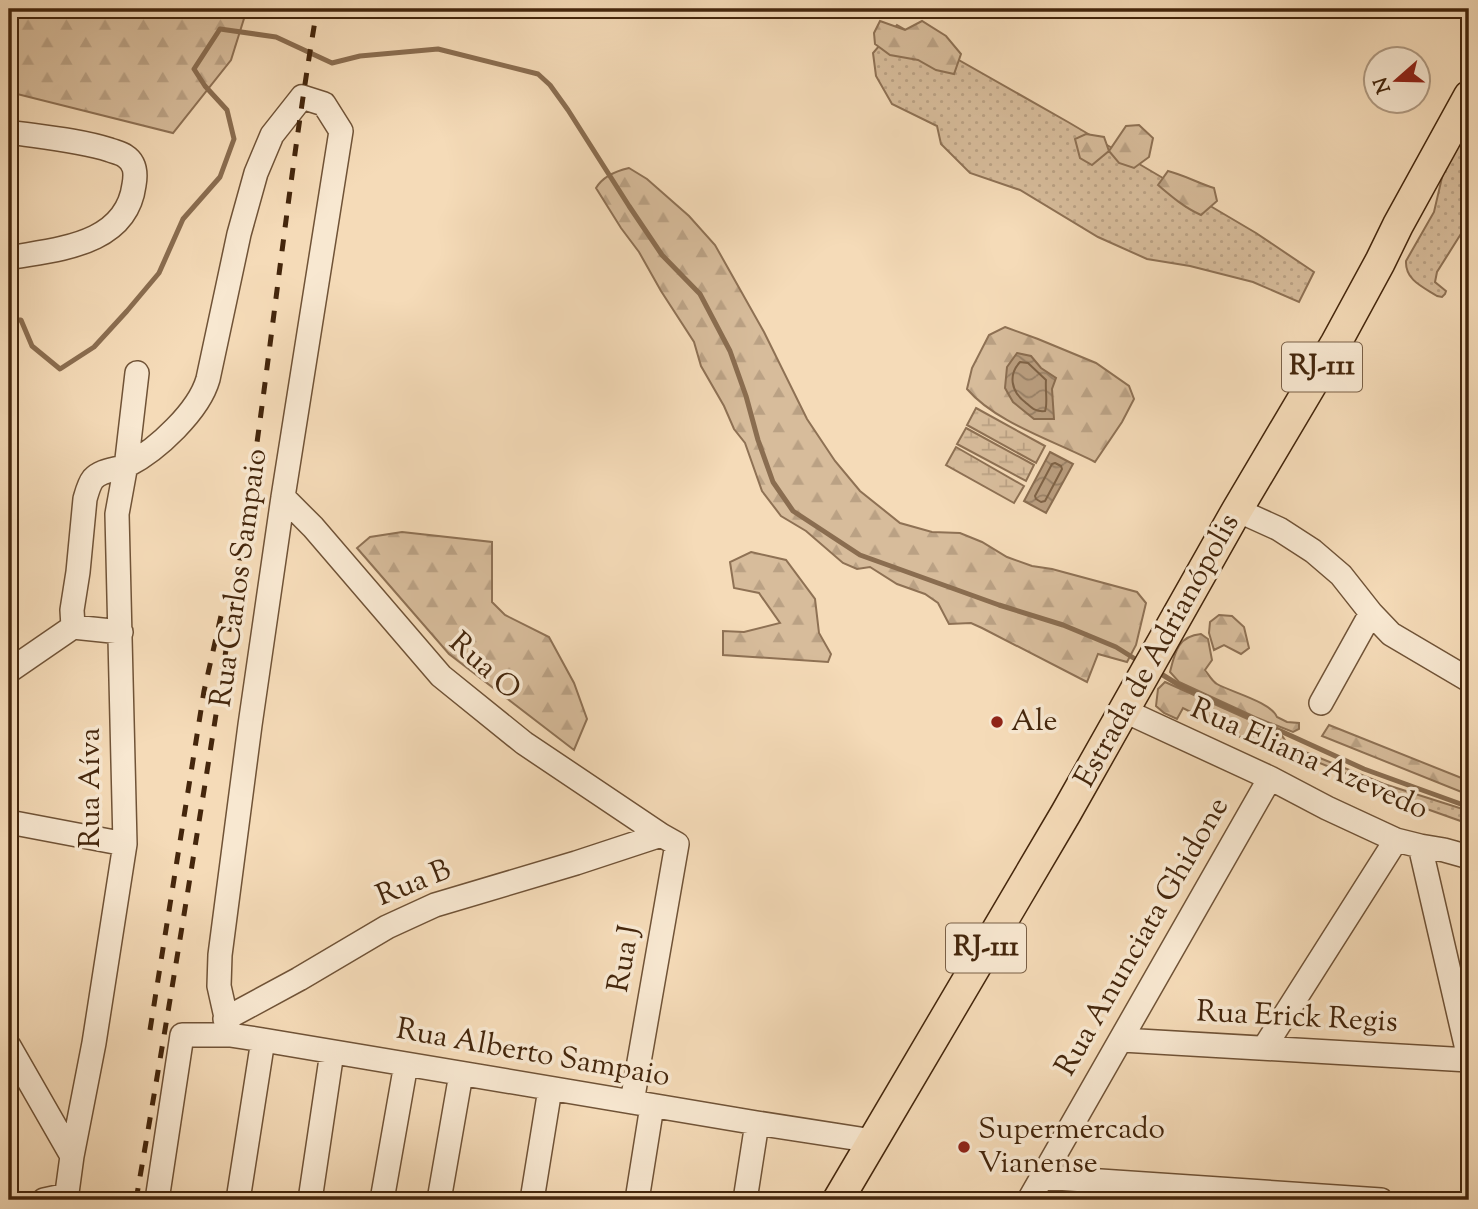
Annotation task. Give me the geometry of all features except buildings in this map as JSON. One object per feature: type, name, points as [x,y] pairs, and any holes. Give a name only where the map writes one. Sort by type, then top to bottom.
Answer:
[{"type":"main road","name":"Estrada de Adrianópolis","points":[[842,1198],[1129,703],[1237,510],[1336,343],[1469,96]]},
{"type":"street","name":"Rua Carlos Sampaio","points":[[125,467],[152,448],[188,416],[201,398],[256,173],[272,135],[302,97],[324,104],[341,131],[283,497],[220,955],[219,986],[227,1027]]},
{"type":"street","points":[[9,132],[97,146],[125,156],[136,173],[133,193],[111,228],[93,239],[73,246],[9,258]]},
{"type":"street","name":"Rua Aíva","points":[[66,1198],[94,1043],[125,844],[117,514],[137,373]]},
{"type":"street","points":[[73,627],[72,610],[85,499],[93,479],[108,471],[125,467]]},
{"type":"street","name":"Rua O","points":[[283,497],[313,527],[441,676],[524,743],[634,815],[651,838]]},
{"type":"street","points":[[1237,510],[1279,529],[1314,551],[1341,575],[1371,614],[1391,634],[1469,680]]},
{"type":"street","points":[[1321,703],[1371,614]]},
{"type":"street","points":[[9,671],[73,627],[121,632]]},
{"type":"street","name":"Rua Eliana Azevedo","points":[[1129,703],[1327,808],[1396,840],[1469,857]]},
{"type":"street","name":"Rua Anunciata Ghidone","points":[[1029,1200],[1270,778]]},
{"type":"street","points":[[9,822],[125,844]]},
{"type":"street","name":"Rua B","points":[[227,1027],[299,979],[387,927],[435,905],[651,838]]},
{"type":"street","name":"Rua J","points":[[642,1104],[677,844],[651,838]]},
{"type":"street","points":[[1264,1048],[1396,840]]},
{"type":"street","points":[[1420,846],[1469,1059]]},
{"type":"street","name":"Rua Alberto Sampaio","points":[[157,1200],[183,1035],[227,1027],[263,1040],[873,1141]]},
{"type":"street","points":[[238,1200],[263,1040]]},
{"type":"street","name":"Rua Erick Regis","points":[[1122,1040],[1469,1059]]},
{"type":"street","points":[[9,1046],[72,1156]]},
{"type":"street","points":[[310,1200],[332,1052]]},
{"type":"street","points":[[382,1200],[406,1064]]},
{"type":"street","points":[[439,1200],[461,1074]]},
{"type":"street","points":[[532,1200],[550,1088]]},
{"type":"street","points":[[637,1200],[642,1104]]},
{"type":"street","points":[[745,1200],[757,1123]]},
{"type":"street","points":[[1041,1177],[1381,1200]]},
{"type":"street","points":[[44,1200],[66,1198]]},
{"type":"green space","points":[[9,9],[247,9],[231,60],[173,133],[9,92]]},
{"type":"green space","points":[[880,21],[905,30],[922,21],[946,36],[961,54],[954,74],[936,70],[918,60],[890,55],[875,44],[874,33]]},
{"type":"green space","points":[[897,25],[1256,233],[1314,272],[1299,302],[1253,282],[1190,266],[1147,259],[1098,237],[1020,190],[970,173],[941,144],[937,126],[892,104],[876,76],[873,53]]},
{"type":"green space","points":[[1469,122],[1469,221],[1437,272],[1435,282],[1446,291],[1442,297],[1412,278],[1406,268],[1406,261],[1434,212],[1443,173]]},
{"type":"green space","points":[[1139,125],[1153,138],[1149,157],[1134,168],[1119,163],[1109,151],[1126,126]]},
{"type":"green space","points":[[1086,134],[1104,137],[1109,151],[1092,165],[1080,158],[1075,139]]},
{"type":"green space","points":[[629,168],[647,179],[689,216],[715,245],[764,332],[807,419],[835,461],[860,491],[900,523],[932,532],[960,533],[1007,557],[1032,566],[1137,592],[1146,603],[1136,645],[1127,662],[1098,654],[1087,682],[971,623],[949,624],[938,603],[925,594],[897,584],[870,567],[857,569],[843,563],[806,531],[781,516],[762,491],[745,443],[734,429],[701,366],[694,342],[596,188],[610,175]]},
{"type":"green space","points":[[1168,171],[1214,188],[1217,201],[1201,215],[1190,209],[1158,185]]},
{"type":"green space","points":[[1005,327],[1096,363],[1129,386],[1134,399],[1095,462],[1010,422],[979,401],[967,389],[972,368],[989,335]]},
{"type":"green space","points":[[976,408],[1045,446],[1036,463],[967,425]]},
{"type":"green space","points":[[966,428],[1034,465],[1026,481],[957,444]]},
{"type":"green space","points":[[956,447],[1024,486],[1014,503],[946,465]]},
{"type":"green space","points":[[402,532],[492,542],[492,602],[505,615],[549,637],[574,683],[587,719],[574,750],[449,654],[357,548],[370,537]]},
{"type":"green space","points":[[751,552],[786,560],[815,599],[819,633],[831,654],[828,662],[723,655],[723,631],[744,632],[780,623],[759,593],[734,588],[730,562]]},
{"type":"green space","points":[[1219,615],[1232,616],[1244,627],[1249,648],[1241,654],[1224,645],[1214,650],[1209,633],[1210,622]]},
{"type":"green space","points":[[1201,634],[1208,639],[1212,660],[1205,670],[1217,684],[1259,702],[1287,722],[1299,723],[1299,729],[1293,732],[1179,682],[1170,672],[1176,652],[1187,638]]},
{"type":"green space","points":[[1165,682],[1281,734],[1286,742],[1283,752],[1268,751],[1183,708],[1177,719],[1164,713],[1156,706],[1158,689]]},
{"type":"green space","points":[[1329,725],[1469,781],[1469,795],[1322,736]]},
{"type":"green space","points":[[1305,752],[1384,784],[1469,811],[1469,824],[1410,803],[1388,791],[1310,759],[1304,765],[1298,763],[1298,754]]},
{"type":"water","points":[[1017,353],[1031,356],[1041,368],[1056,378],[1052,389],[1054,419],[1034,419],[1013,402],[1005,388],[1007,367]]},
{"type":"water","points":[[1050,452],[1073,464],[1046,513],[1024,501]]},
{"type":"waterway","points":[[9,320],[21,320],[32,346],[60,369],[94,347],[159,273],[183,219],[220,177],[234,139],[227,110],[194,69],[220,29],[276,37],[332,63],[360,56],[438,49],[538,74],[550,85],[568,110],[662,255],[700,294],[730,351],[773,482],[793,511],[860,555],[1063,625],[1116,647],[1140,662]]},
{"type":"waterway","points":[[1158,672],[1179,685],[1364,769],[1469,807]]},
{"type":"railway","points":[[136,1200],[239,562],[317,9]]},
{"type":"railway","points":[[150,1030],[204,691],[221,616]]},
{"type":"place","name":"Ale","points":[[997,722]]},
{"type":"place","name":"Supermercado Vianense","points":[[964,1147]]}]
